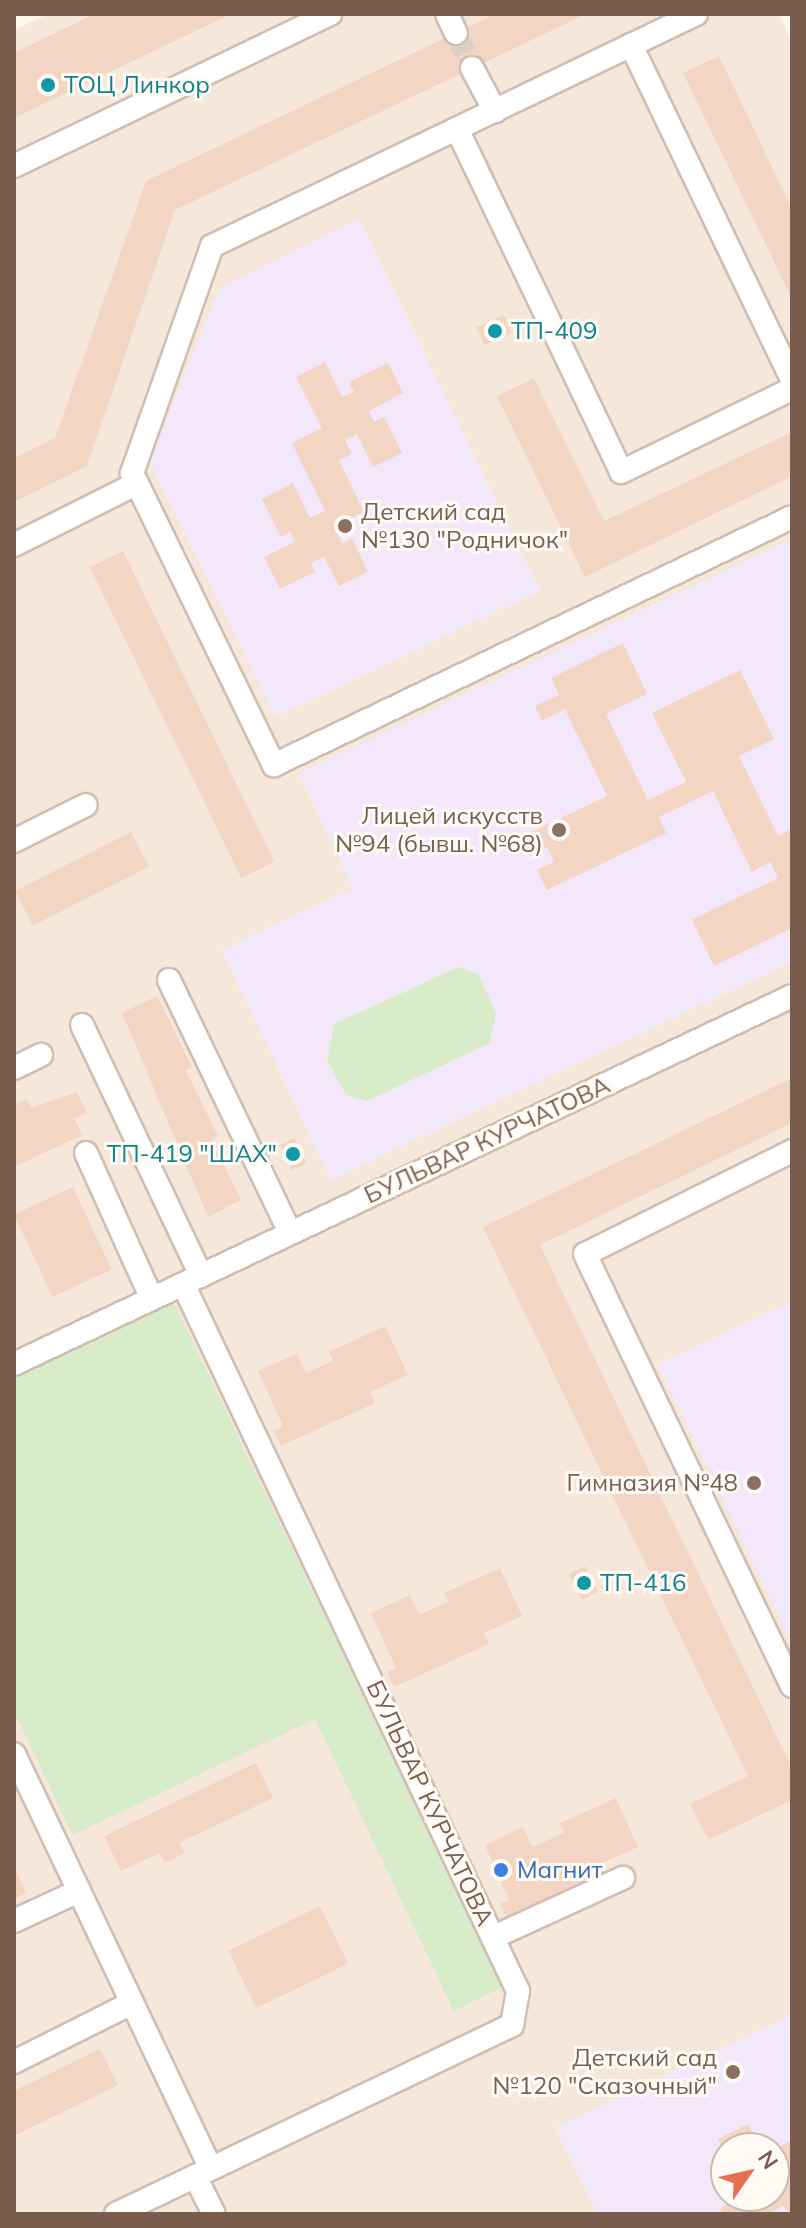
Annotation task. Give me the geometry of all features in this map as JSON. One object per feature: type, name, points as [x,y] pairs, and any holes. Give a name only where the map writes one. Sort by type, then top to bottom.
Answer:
[{"type":"street","points":[[14,166],[330,14]]},
{"type":"street","points":[[696,14],[212,246],[132,473],[274,765],[792,517]]},
{"type":"street","points":[[631,45],[792,379]]},
{"type":"street","points":[[472,68],[495,111]]},
{"type":"street","points":[[457,129],[621,472],[792,389]]},
{"type":"street","points":[[14,545],[136,484]]},
{"type":"street","points":[[14,841],[86,805]]},
{"type":"street","points":[[169,980],[290,1233]]},
{"type":"street","name":"БУЛЬВАР КУРЧАТОВА","points":[[14,1364],[792,996]]},
{"type":"street","points":[[82,1025],[192,1280]]},
{"type":"street","points":[[14,1068],[41,1055]]},
{"type":"street","points":[[792,1151],[585,1254],[792,1686]]},
{"type":"street","points":[[86,1153],[152,1299]]},
{"type":"street","name":"БУЛЬВАР КУРЧАТОВА","points":[[116,2214],[512,2025],[518,1991],[192,1280]]},
{"type":"street","points":[[14,1754],[19,1778],[79,1891],[132,2003],[203,2172],[214,2214]]},
{"type":"street","points":[[494,1937],[623,1878]]},
{"type":"street","points":[[14,1921],[79,1891]]},
{"type":"street","points":[[14,2062],[132,2003]]},
{"type":"shaded area","points":[[48,14],[779,14],[792,42],[792,2214],[14,2214],[14,30]]},
{"type":"shaded area","name":"Детский сад №130 \"Родничок\"","points":[[359,219],[540,591],[276,717],[150,462],[219,289]]},
{"type":"shaded area","name":"Лицей искусств №94 (бывш. №68)","points":[[792,539],[792,962],[331,1180],[222,950],[353,888],[299,773]]},
{"type":"shaded area","name":"Гимназия №48","points":[[792,1301],[792,1643],[658,1365]]},
{"type":"shaded area","name":"Детский сад №120 \"Сказочный\"","points":[[792,2015],[792,2214],[598,2214],[556,2128]]},
{"type":"green space","points":[[459,967],[478,974],[496,1013],[490,1043],[367,1101],[346,1095],[327,1060],[334,1024]]},
{"type":"green space","points":[[173,1301],[503,1987],[454,2011],[315,1719],[73,1835],[14,1712],[14,1377]]},
{"type":"building","name":"ТОЦ Линкор","points":[[94,14],[231,14],[14,118],[14,53]]},
{"type":"building","points":[[495,14],[586,14],[175,210],[87,466],[14,502],[14,458],[55,438],[146,181]]},
{"type":"building","points":[[719,56],[792,209],[792,299],[683,73]]},
{"type":"building","name":"ТП-409","points":[[504,315],[512,333],[485,345],[477,327]]},
{"type":"building","points":[[325,362],[342,397],[354,391],[349,382],[388,363],[403,393],[369,411],[374,422],[384,417],[402,453],[373,467],[357,434],[345,440],[352,454],[339,460],[364,512],[335,527],[342,543],[352,538],[368,572],[339,586],[324,557],[311,563],[315,572],[280,589],[264,557],[295,542],[290,532],[281,537],[262,499],[293,483],[310,518],[325,511],[292,443],[322,428],[296,377]]},
{"type":"building","points":[[534,378],[604,521],[792,432],[792,476],[585,577],[497,396]]},
{"type":"building","points":[[123,551],[275,862],[241,878],[90,567]]},
{"type":"building","points":[[623,643],[647,694],[606,714],[648,800],[686,782],[652,713],[740,670],[774,739],[739,756],[778,836],[792,829],[792,928],[714,966],[692,920],[778,878],[770,862],[752,872],[713,791],[659,817],[666,833],[547,890],[537,870],[554,862],[547,847],[530,856],[521,837],[607,796],[565,709],[542,721],[535,706],[559,695],[551,678]]},
{"type":"building","points":[[131,832],[149,867],[33,926],[15,891]]},
{"type":"building","points":[[157,996],[192,1067],[186,1071],[218,1136],[211,1140],[241,1200],[208,1217],[122,1013]]},
{"type":"building","points":[[792,1078],[792,1123],[540,1245],[792,1768],[792,1800],[708,1840],[690,1804],[748,1776],[483,1227]]},
{"type":"building","points":[[77,1092],[87,1113],[75,1119],[82,1135],[14,1167],[14,1105],[27,1099],[31,1108]]},
{"type":"building","name":"ТП-419 \"ШАХ\"","points":[[294,1138],[306,1163],[292,1170],[280,1145]]},
{"type":"building","points":[[73,1187],[111,1269],[53,1297],[14,1214]]},
{"type":"building","points":[[385,1326],[408,1375],[370,1392],[375,1403],[281,1446],[274,1431],[283,1426],[258,1371],[297,1354],[306,1373],[333,1361],[329,1352]]},
{"type":"building","name":"ТП-416","points":[[585,1566],[598,1592],[582,1600],[569,1574]]},
{"type":"building","points":[[500,1568],[522,1616],[484,1633],[489,1644],[394,1687],[387,1672],[396,1668],[371,1613],[410,1595],[419,1615],[448,1602],[444,1593]]},
{"type":"building","points":[[256,1763],[273,1798],[179,1843],[185,1853],[165,1863],[160,1853],[121,1871],[104,1836]]},
{"type":"building","points":[[616,1798],[638,1847],[600,1864],[605,1875],[507,1919],[500,1904],[509,1900],[485,1845],[523,1827],[532,1847],[564,1833],[560,1823]]},
{"type":"building","points":[[14,1866],[26,1893],[14,1899]]},
{"type":"building","points":[[320,1906],[348,1964],[256,2008],[228,1951]]},
{"type":"building","points":[[100,2049],[118,2085],[14,2136],[14,2091]]},
{"type":"building","points":[[748,2124],[752,2132],[732,2132]]},
{"type":"building","points":[[792,2140],[792,2214],[790,2212]]},
{"type":"building","points":[[722,2212],[772,2212],[768,2214]]},
{"type":"tunnel","points":[[456,33],[472,68]]},
{"type":"place","name":"ТОЦ Линкор","points":[[48,85]]},
{"type":"place","name":"ТП-409","points":[[495,331]]},
{"type":"place","name":"Детский сад №130 \"Родничок\"","points":[[345,526]]},
{"type":"place","name":"Лицей искусств №94 (бывш. №68)","points":[[559,830]]},
{"type":"place","name":"ТП-419 \"ШАХ\"","points":[[293,1154]]},
{"type":"place","name":"Гимназия №48","points":[[754,1483]]},
{"type":"place","name":"ТП-416","points":[[584,1583]]},
{"type":"place","name":"Магнит","points":[[501,1870]]},
{"type":"place","name":"Детский сад №120 \"Сказочный\"","points":[[733,2072]]}]
